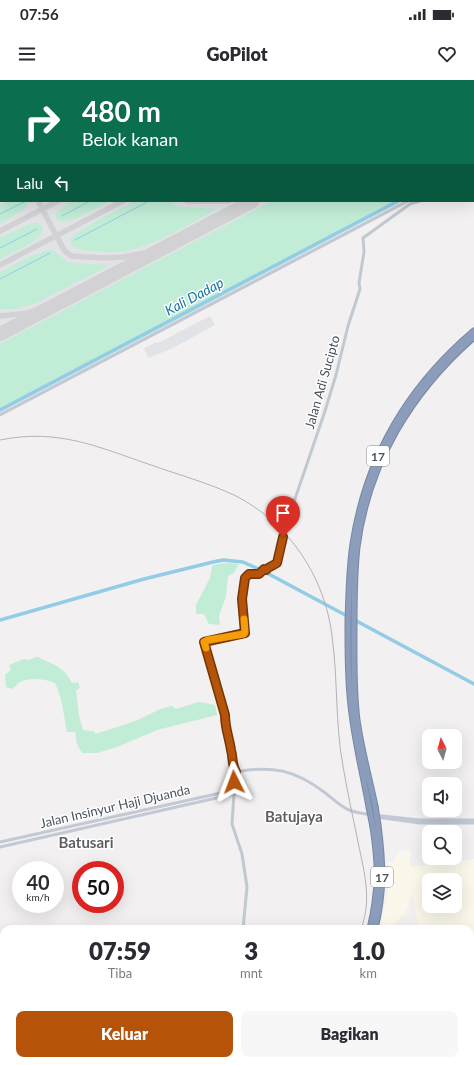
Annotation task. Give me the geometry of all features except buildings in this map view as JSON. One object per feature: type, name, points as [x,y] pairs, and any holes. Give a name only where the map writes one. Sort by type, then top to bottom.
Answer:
[{"type":"highway","name":"17","points":[[375,925],[380,908],[382,861],[353,721],[349,685],[351,626],[350,567],[356,526],[368,482],[379,453],[398,418],[424,380],[440,362],[474,331]]},
{"type":"highway","name":"17","points":[[351,611],[360,528],[371,489],[383,456],[401,421],[427,384],[443,366],[474,337]]},
{"type":"highway","name":"17","points":[[371,925],[378,884],[375,826]]},
{"type":"main road","points":[[0,415],[406,202]]},
{"type":"main road","points":[[234,794],[236,772],[266,769],[300,776],[314,784],[349,810],[373,815],[420,821],[474,822]]},
{"type":"main road","name":"Jalan Insinyur Haji Djuanda","points":[[0,847],[63,830],[234,790]]},
{"type":"main road","name":"Jalan Insinyur Haji Djuanda","points":[[0,842],[234,794]]},
{"type":"street","name":"Jalan Adi Sucipto","points":[[284,531],[324,414],[348,326],[360,289],[359,283],[364,252],[363,238],[410,204],[417,202]]},
{"type":"street","points":[[236,772],[234,769],[231,748],[225,726],[224,712],[204,642],[245,633],[242,599],[245,578],[247,575],[259,574],[263,570],[276,565],[283,537]]},
{"type":"street","points":[[234,794],[232,824],[243,859],[247,887],[243,925]]},
{"type":"shaded area","points":[[0,202],[404,202],[0,414]]},
{"type":"shaded area","points":[[210,316],[215,325],[171,349],[148,358],[144,348],[157,342],[158,343]]},
{"type":"shaded area","points":[[410,850],[410,867],[426,865],[462,865],[462,860],[474,859],[474,925],[418,925],[413,897],[410,897],[405,915],[402,915],[394,925],[380,925],[388,891],[388,862],[394,862],[398,852]]},
{"type":"green space","points":[[6,202],[28,202],[27,207],[0,224],[0,205]]},
{"type":"green space","points":[[71,202],[108,202],[78,218],[71,220],[59,221],[56,218],[56,212]]},
{"type":"green space","points":[[134,202],[170,202],[181,207],[217,209],[163,238],[130,250],[121,252],[90,251],[72,246],[70,241],[74,236],[100,219]]},
{"type":"green space","points":[[270,202],[400,202],[0,412],[0,344]]},
{"type":"green space","points":[[32,223],[38,223],[42,226],[42,233],[27,245],[0,259],[0,238]]},
{"type":"green space","points":[[49,250],[55,252],[70,263],[110,265],[36,303],[15,309],[0,309],[0,272],[27,258]]},
{"type":"green space","points":[[228,563],[239,564],[234,573],[228,576],[226,596],[219,616],[220,625],[209,624],[204,614],[196,614],[196,605],[210,578],[212,566]]},
{"type":"green space","points":[[40,657],[41,659],[59,668],[66,674],[72,683],[78,682],[80,688],[76,690],[79,716],[83,730],[95,732],[95,734],[140,719],[172,706],[176,709],[199,702],[215,705],[217,715],[157,730],[117,747],[97,753],[82,753],[77,744],[75,732],[67,732],[61,700],[55,683],[47,680],[33,679],[24,680],[12,689],[6,687],[5,675],[11,670],[9,665],[24,659],[29,660]]},
{"type":"waterway","points":[[0,214],[24,202]]},
{"type":"waterway","points":[[62,216],[88,202]]},
{"type":"waterway","points":[[75,240],[147,202]]},
{"type":"waterway","name":"Kali Dadap","points":[[0,410],[396,202]]},
{"type":"waterway","points":[[0,248],[37,229]]},
{"type":"waterway","points":[[0,279],[50,253]]},
{"type":"waterway","points":[[0,620],[144,579],[213,562],[223,560],[243,562],[265,572],[474,684]]},
{"type":"taxiway","points":[[39,202],[64,250],[71,256],[104,258],[124,257],[154,251],[175,242]]},
{"type":"taxiway","points":[[0,231],[56,202]]},
{"type":"taxiway","points":[[0,265],[121,202]]},
{"type":"taxiway","points":[[0,316],[28,313],[61,301]]},
{"type":"runway","points":[[0,334],[251,202]]},
{"type":"railway","points":[[0,440],[41,436],[77,441],[215,487],[236,496],[255,507],[288,537],[301,554],[313,573],[322,593],[332,636],[340,750],[366,883],[366,906],[362,925]]},
{"type":"slow traffic","points":[[206,648],[204,642],[208,640],[244,634],[244,619]]},
{"type":"district","name":"Batujaya","points":[[294,816]]},
{"type":"district","name":"Batusari","points":[[86,842]]},
{"type":"route","points":[[234,782],[236,772],[234,769],[231,748],[225,726],[225,715],[204,642],[212,639],[241,635],[245,633],[242,604],[245,578],[249,574],[259,574],[264,569],[266,570],[276,565],[283,537]]}]
